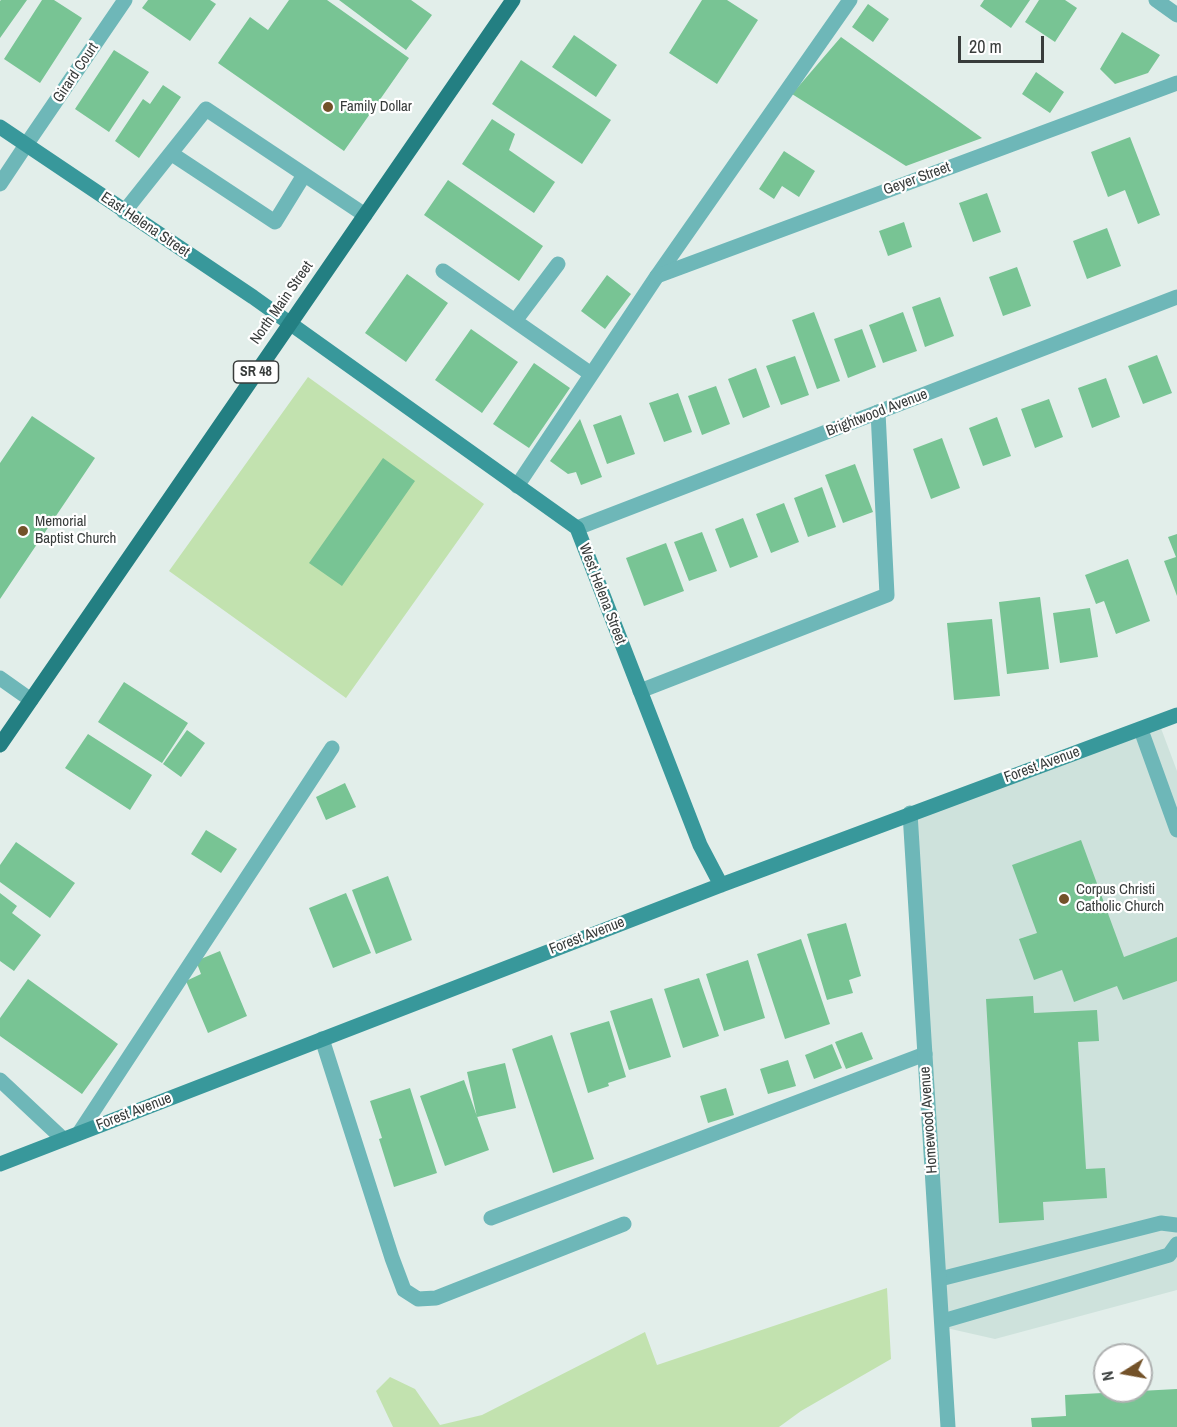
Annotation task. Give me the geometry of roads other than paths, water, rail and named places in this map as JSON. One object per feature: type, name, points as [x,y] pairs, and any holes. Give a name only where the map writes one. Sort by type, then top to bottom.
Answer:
[{"type":"main road","name":"North Main Street","points":[[0,745],[513,0]]},
{"type":"street","name":"Girard Court","points":[[0,184],[125,0]]},
{"type":"street","points":[[517,486],[657,276],[850,0]]},
{"type":"street","points":[[1156,0],[1177,15]]},
{"type":"street","name":"Geyer Street","points":[[657,276],[1177,83]]},
{"type":"street","points":[[124,212],[206,109],[365,214]]},
{"type":"street","name":"East Helena Street","points":[[0,127],[290,324]]},
{"type":"street","points":[[172,154],[275,222],[304,175]]},
{"type":"street","points":[[515,321],[558,264]]},
{"type":"street","points":[[443,271],[591,374]]},
{"type":"street","name":"Brightwood Avenue","points":[[576,528],[1177,297]]},
{"type":"street","name":"West Helena Street","points":[[290,324],[576,528],[700,844],[721,885]]},
{"type":"street","points":[[640,691],[887,595],[878,412]]},
{"type":"street","points":[[0,678],[31,700]]},
{"type":"street","name":"Forest Avenue","points":[[0,1164],[910,813],[1177,716]]},
{"type":"street","points":[[1140,730],[1177,830]]},
{"type":"street","points":[[79,1133],[332,748]]},
{"type":"street","name":"Homewood Avenue","points":[[910,813],[948,1427]]},
{"type":"street","points":[[322,1039],[392,1258],[404,1290],[418,1299],[436,1298],[624,1224]]},
{"type":"street","points":[[491,1218],[925,1054]]},
{"type":"street","points":[[0,1080],[63,1139]]},
{"type":"street","points":[[940,1279],[1161,1223],[1177,1225]]},
{"type":"street","points":[[943,1321],[1169,1255],[1177,1244]]},
{"type":"place","name":"Family Dollar","points":[[328,107]]},
{"type":"place","name":"Memorial Baptist Church","points":[[23,531]]},
{"type":"place","name":"Corpus Christi Catholic Church","points":[[1064,899]]}]
